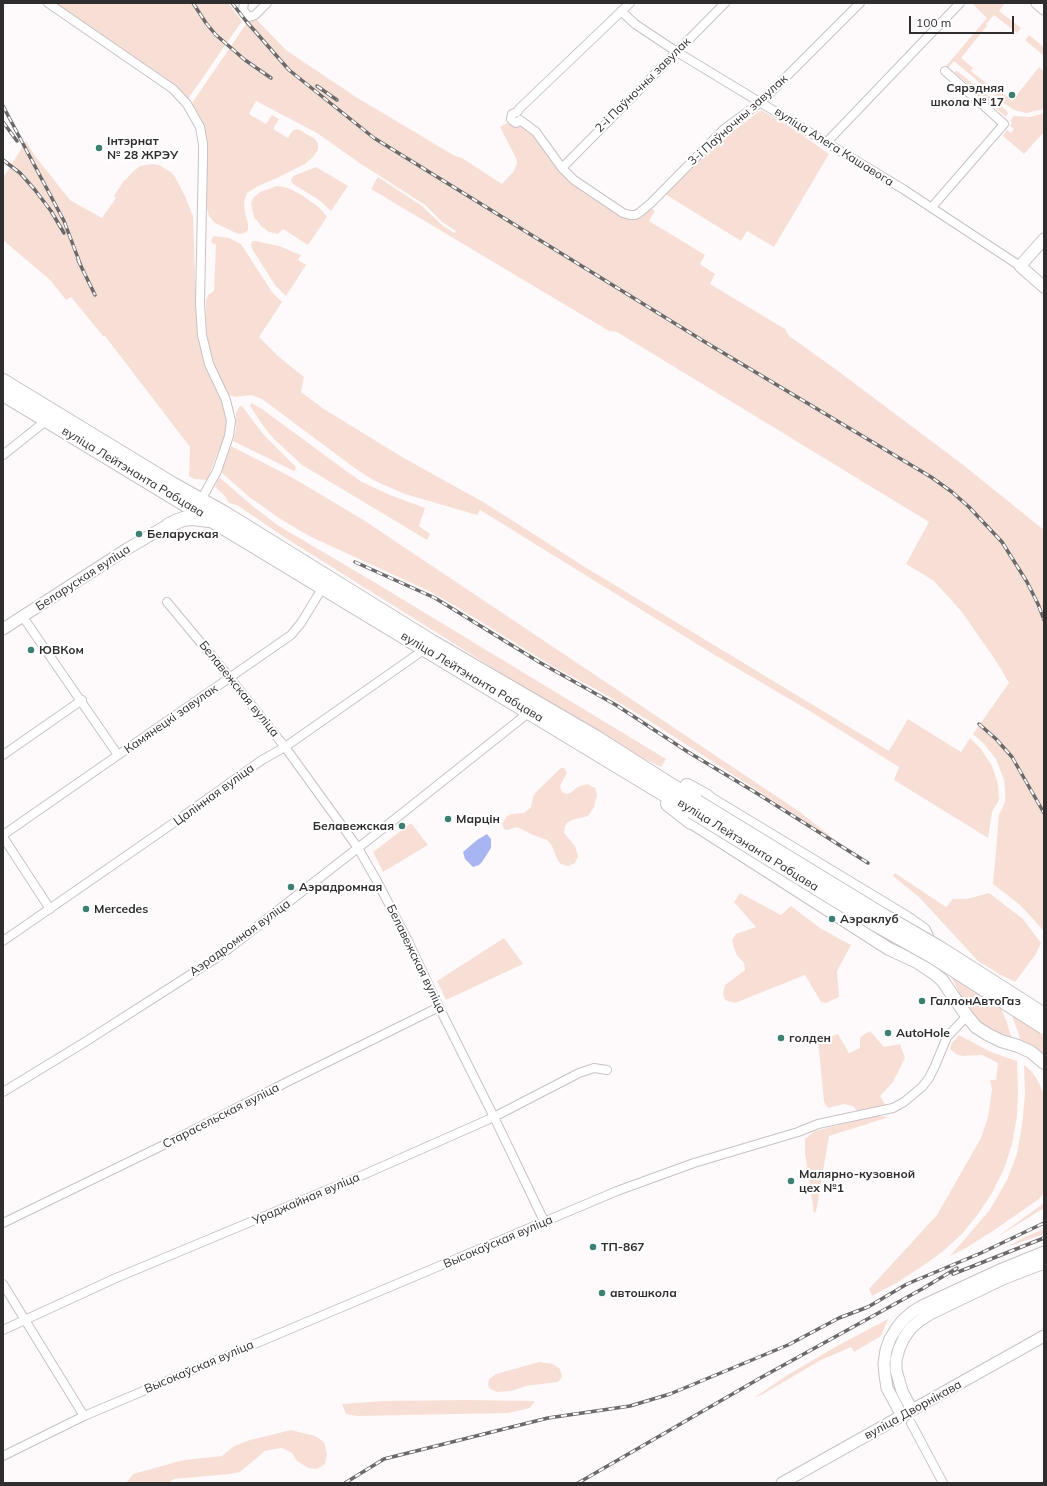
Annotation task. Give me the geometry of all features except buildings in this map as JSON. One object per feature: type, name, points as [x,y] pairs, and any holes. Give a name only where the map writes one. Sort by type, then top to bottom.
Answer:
[{"type":"highway","name":"вуліца Лейтэнанта Рабцава","points":[[3,382],[198,505],[432,642],[647,782],[697,808],[939,948],[1044,1015]]},
{"type":"highway","name":"вуліца Лейтэнанта Рабцава","points":[[3,394],[166,493],[198,505],[212,521],[425,649],[534,708],[595,737],[640,764],[697,808],[877,925],[934,957],[1044,1027]]},
{"type":"highway","points":[[166,493],[173,500],[176,509],[174,517],[169,525]]},
{"type":"highway","points":[[169,525],[183,519],[193,518],[212,521]]},
{"type":"main road","points":[[1036,3],[1044,9]]},
{"type":"main road","points":[[1020,266],[1044,239]]},
{"type":"main road","name":"вуліца Алега Кашавога","points":[[1020,266],[1044,286]]},
{"type":"main road","name":"Беларуская вуліца","points":[[3,629],[116,556],[169,525],[198,505]]},
{"type":"main road","name":"вуліца Лейтэнанта Рабцава","points":[[697,808],[872,896],[924,930],[967,1016]]},
{"type":"main road","name":"вуліца Лейтэнанта Рабцава","points":[[697,808],[852,924],[889,949],[917,962],[942,980],[967,1016]]},
{"type":"main road","points":[[852,924],[865,926],[875,917],[878,908],[876,901],[872,896]]},
{"type":"main road","points":[[889,949],[881,937],[882,930],[887,922],[895,917],[907,918]]},
{"type":"main road","points":[[967,1016],[976,1027],[987,1034],[1001,1042],[1018,1046],[1031,1052],[1044,1063]]},
{"type":"main road","points":[[907,1413],[887,1388],[885,1375],[884,1363],[886,1350],[896,1329],[912,1312],[1002,1269],[1044,1252]]},
{"type":"main road","points":[[907,1413],[898,1383],[896,1360],[904,1338],[919,1321],[930,1314],[1006,1278],[1044,1263]]},
{"type":"main road","name":"вуліца Дворнікава","points":[[782,1483],[1044,1336]]},
{"type":"street","name":"вуліца Лейтэнанта Рабцава","points":[[48,3],[173,89],[187,104],[200,127],[203,144],[200,295],[201,327],[209,364],[226,400],[231,421],[229,436],[219,464],[198,505]]},
{"type":"street","points":[[244,3],[243,10],[249,17],[255,15],[267,3]]},
{"type":"street","points":[[562,168],[531,127],[520,120],[516,123],[511,120],[511,115],[514,112],[517,112],[630,3]]},
{"type":"street","name":"2-і Паўночны завулак","points":[[562,168],[725,3]]},
{"type":"street","name":"3-і Паўночны завулак","points":[[562,168],[574,180],[623,213],[630,215],[639,214],[721,132],[761,102],[860,3]]},
{"type":"street","points":[[826,143],[960,3]]},
{"type":"street","name":"вуліца Алега Кашавога","points":[[621,11],[636,24],[677,52],[932,207],[1020,266]]},
{"type":"street","points":[[932,207],[1004,124],[945,71]]},
{"type":"street","points":[[3,455],[47,420]]},
{"type":"street","name":"Камянецкі завулак","points":[[3,836],[292,635],[302,623],[323,587]]},
{"type":"street","name":"Белавежская вуліца","points":[[167,602],[285,747],[358,848],[392,909],[545,1223]]},
{"type":"street","points":[[23,617],[82,700],[118,755]]},
{"type":"street","name":"Цалінная вуліца","points":[[3,941],[262,760],[285,747],[425,649]]},
{"type":"street","points":[[3,755],[82,700]]},
{"type":"street","name":"Аэрадромная вуліца","points":[[3,1092],[218,957],[534,708]]},
{"type":"street","points":[[3,836],[50,909]]},
{"type":"street","name":"Старасельская вуліца","points":[[3,1223],[178,1138],[294,1078],[439,1008]]},
{"type":"street","name":"Высокаўская вуліца","points":[[3,1456],[84,1416],[545,1223],[617,1191],[694,1163],[798,1132],[818,1124],[893,1108],[904,1102],[922,1087],[929,1078],[935,1066],[947,1037],[967,1016]]},
{"type":"street","name":"Ураджайная вуліца","points":[[3,1330],[24,1319],[116,1278],[363,1175],[494,1116],[579,1073],[594,1068],[607,1070]]},
{"type":"street","points":[[3,1284],[84,1416]]},
{"type":"street","points":[[911,1423],[943,1483]]},
{"type":"shaded area","points":[[56,3],[228,3],[242,21],[188,99],[162,76]]},
{"type":"shaded area","points":[[972,3],[1005,3],[999,11],[1021,28],[1017,33],[994,15],[961,58],[973,68],[971,71],[996,91],[998,89],[1012,101],[1039,67],[1044,71],[1044,109],[1026,113],[1014,110],[954,61],[948,68],[946,66],[987,18]]},
{"type":"shaded area","points":[[255,18],[286,50],[356,97],[455,156],[462,158],[502,184],[514,171],[517,163],[516,158],[500,127],[507,123],[526,128],[533,134],[564,175],[581,191],[621,217],[633,219],[641,217],[651,208],[655,211],[649,221],[705,255],[700,264],[715,274],[710,284],[785,329],[789,336],[962,464],[1044,530],[1044,931],[1020,905],[993,884],[999,815],[1005,802],[1004,780],[996,759],[984,744],[973,734],[1009,683],[998,664],[962,612],[934,581],[906,564],[929,522],[617,332],[609,331],[371,189],[378,177],[422,206],[442,225],[454,233],[456,231],[442,222],[425,205],[358,162],[317,133],[256,101],[249,114],[266,124],[272,115],[279,119],[273,129],[288,138],[293,130],[298,129],[315,139],[318,144],[318,150],[305,164],[258,186],[247,193],[244,202],[248,224],[248,230],[246,232],[240,234],[236,233],[215,223],[209,216],[207,208],[206,142],[200,118],[192,103],[246,24]]},
{"type":"shaded area","points":[[1029,35],[1044,47],[1044,56],[1025,40]]},
{"type":"shaded area","points":[[957,71],[1006,110],[1008,113],[1006,117],[954,72]]},
{"type":"shaded area","points":[[761,110],[798,132],[829,154],[774,247],[747,231],[741,241],[665,194],[723,139]]},
{"type":"shaded area","points":[[1044,113],[1044,132],[1024,154],[1003,136],[1007,130],[1011,133],[1014,129],[1010,126],[1012,123],[1010,121],[1014,116],[1030,117]]},
{"type":"shaded area","points":[[26,141],[35,156],[70,200],[102,218],[116,198],[114,196],[123,182],[140,166],[152,164],[159,165],[171,172],[175,177],[193,216],[197,330],[199,342],[207,371],[225,409],[228,422],[225,435],[207,480],[194,479],[189,476],[190,447],[105,336],[103,336],[71,297],[66,300],[50,280],[3,240],[3,174],[5,175]]},
{"type":"shaded area","points":[[316,167],[348,186],[331,211],[319,200],[293,184],[291,181],[293,176]]},
{"type":"shaded area","points":[[277,186],[288,188],[300,194],[320,208],[327,217],[308,245],[283,229],[278,234],[269,232],[261,226],[254,217],[251,204],[253,198],[260,192]]},
{"type":"shaded area","points":[[214,236],[229,238],[241,244],[272,292],[282,302],[259,337],[279,357],[304,377],[301,392],[324,409],[402,457],[485,503],[585,567],[889,751],[908,719],[961,752],[970,738],[981,749],[992,766],[998,784],[999,800],[992,812],[988,838],[894,780],[899,767],[480,510],[477,515],[405,494],[373,480],[262,399],[251,395],[235,397],[229,395],[215,368],[208,343],[206,326],[206,300],[208,295],[214,291],[216,245],[212,243],[211,240]]},
{"type":"shaded area","points":[[253,241],[279,246],[301,255],[298,260],[306,265],[286,296],[275,285],[252,249],[251,244]]},
{"type":"shaded area","points":[[251,403],[262,409],[362,482],[390,495],[425,508],[419,526],[430,534],[427,540],[302,465],[274,439],[264,427],[250,406]]},
{"type":"shaded area","points":[[242,406],[263,434],[295,466],[296,469],[294,471],[233,441],[236,429],[236,413],[239,407]]},
{"type":"shaded area","points":[[231,446],[293,478],[365,521],[800,812],[839,843],[648,720],[601,692],[552,666],[457,607],[431,592],[309,536],[279,518],[248,496],[221,472]]},
{"type":"shaded area","points":[[219,477],[255,508],[279,526],[666,759],[661,767],[628,751],[568,715],[287,539],[237,505],[229,503],[224,495],[215,487]]},
{"type":"shaded area","points":[[561,768],[564,768],[567,773],[560,786],[562,792],[567,794],[578,787],[587,784],[595,788],[597,795],[594,807],[588,816],[572,820],[565,826],[564,833],[575,846],[578,856],[575,863],[568,866],[561,864],[558,861],[552,846],[547,840],[517,827],[507,830],[504,829],[502,824],[506,817],[511,814],[524,813],[528,810],[531,807],[535,793]]},
{"type":"shaded area","points":[[411,823],[428,845],[383,872],[373,852]]},
{"type":"shaded area","points":[[895,873],[946,907],[953,899],[967,899],[989,893],[1023,919],[1041,943],[1036,954],[1015,982],[1001,975],[978,961],[919,897],[893,876]]},
{"type":"shaded area","points":[[740,893],[781,915],[791,906],[820,928],[851,945],[837,971],[839,997],[826,1003],[821,1002],[805,975],[735,1003],[725,1000],[723,994],[725,985],[745,970],[744,963],[736,954],[732,940],[736,934],[756,927],[734,902]]},
{"type":"shaded area","points":[[504,938],[523,964],[446,1000],[437,981]]},
{"type":"shaded area","points":[[951,976],[999,1004],[1013,1042],[985,1028],[966,1007]]},
{"type":"shaded area","points":[[1010,1010],[1044,1032],[1044,1058],[1022,1044]]},
{"type":"shaded area","points":[[870,1031],[884,1047],[900,1044],[905,1058],[893,1082],[880,1096],[886,1106],[859,1113],[853,1106],[844,1104],[828,1108],[824,1102],[818,1041],[838,1034],[849,1053],[860,1048],[860,1037]]},
{"type":"shaded area","points":[[959,1035],[991,1052],[1017,1061],[1017,1116],[1012,1144],[1004,1169],[992,1193],[962,1234],[942,1252],[924,1265],[898,1282],[872,1296],[869,1289],[937,1215],[981,1138],[988,1117],[992,1089],[990,1080],[996,1080],[998,1063],[982,1055],[962,1056],[956,1054],[950,1049],[952,1043]]},
{"type":"shaded area","points":[[1024,1065],[1032,1072],[1044,1094],[1044,1193],[1039,1199],[993,1231],[950,1256],[989,1211],[1007,1180],[1017,1154],[1022,1125],[1025,1094]]},
{"type":"shaded area","points":[[875,1116],[889,1117],[829,1136],[816,1212],[814,1213],[805,1153],[805,1139],[815,1131]]},
{"type":"shaded area","points":[[1044,1203],[1044,1208],[997,1237]]},
{"type":"shaded area","points":[[1044,1229],[1044,1234],[1004,1248],[1029,1235]]},
{"type":"shaded area","points":[[888,1319],[881,1336],[854,1352],[851,1347],[821,1360],[754,1398],[786,1376],[837,1346]]},
{"type":"shaded area","points":[[539,1362],[553,1364],[560,1369],[562,1377],[558,1382],[526,1386],[511,1391],[497,1392],[490,1389],[488,1385],[489,1379],[496,1374]]},
{"type":"shaded area","points":[[384,1401],[535,1401],[530,1408],[508,1413],[357,1416],[346,1414],[342,1404]]},
{"type":"shaded area","points":[[291,1430],[315,1436],[324,1442],[327,1454],[325,1464],[317,1469],[308,1468],[297,1461],[292,1453],[282,1448],[265,1451],[240,1472],[174,1479],[168,1483],[126,1483],[133,1474],[184,1460],[222,1456],[234,1446],[250,1440]]},
{"type":"water","points":[[487,834],[491,839],[491,848],[482,862],[473,867],[465,859],[463,852]]},
{"type":"railway","points":[[193,3],[216,35],[245,60],[271,78]]},
{"type":"railway","points":[[232,3],[289,70],[374,138],[705,342],[931,477],[952,492],[969,507],[1002,542],[1027,582],[1044,620]]},
{"type":"railway","points":[[317,86],[337,100]]},
{"type":"railway","points":[[3,106],[64,221],[81,266]]},
{"type":"railway","points":[[3,122],[17,141]]},
{"type":"railway","points":[[3,160],[20,173],[35,190],[51,211],[64,233]]},
{"type":"railway","points":[[78,260],[95,295]]},
{"type":"railway","points":[[355,562],[435,598],[539,662],[616,705],[688,752],[868,863]]},
{"type":"railway","points":[[979,724],[996,739],[1012,757],[1044,813]]},
{"type":"railway","points":[[345,1483],[384,1459],[548,1418],[630,1406],[670,1394],[788,1345],[839,1318],[868,1307],[907,1284],[981,1253],[1044,1223]]},
{"type":"railway","points":[[953,1274],[1044,1238]]},
{"type":"railway","points":[[578,1483],[762,1377],[922,1289],[957,1268]]},
{"type":"place","name":"Сярэдняя школа № 17","points":[[1012,95]]},
{"type":"place","name":"Інтэрнат № 28 ЖРЭУ","points":[[99,148]]},
{"type":"place","name":"Беларуская","points":[[139,534]]},
{"type":"place","name":"ЮВКом","points":[[31,650]]},
{"type":"place","name":"Марцін","points":[[448,819]]},
{"type":"place","name":"Белавежская","points":[[402,826]]},
{"type":"place","name":"Аэрадромная","points":[[291,887]]},
{"type":"place","name":"Mercedes","points":[[86,909]]},
{"type":"place","name":"Аэраклуб","points":[[832,919]]},
{"type":"place","name":"ГаллонАвтоГаз","points":[[922,1001]]},
{"type":"place","name":"AutoHole","points":[[888,1033]]},
{"type":"place","name":"голден","points":[[781,1038]]},
{"type":"place","name":"Малярно-кузовной цех №1","points":[[791,1181]]},
{"type":"place","name":"ТП-867","points":[[593,1247]]},
{"type":"place","name":"автошкола","points":[[602,1293]]}]
